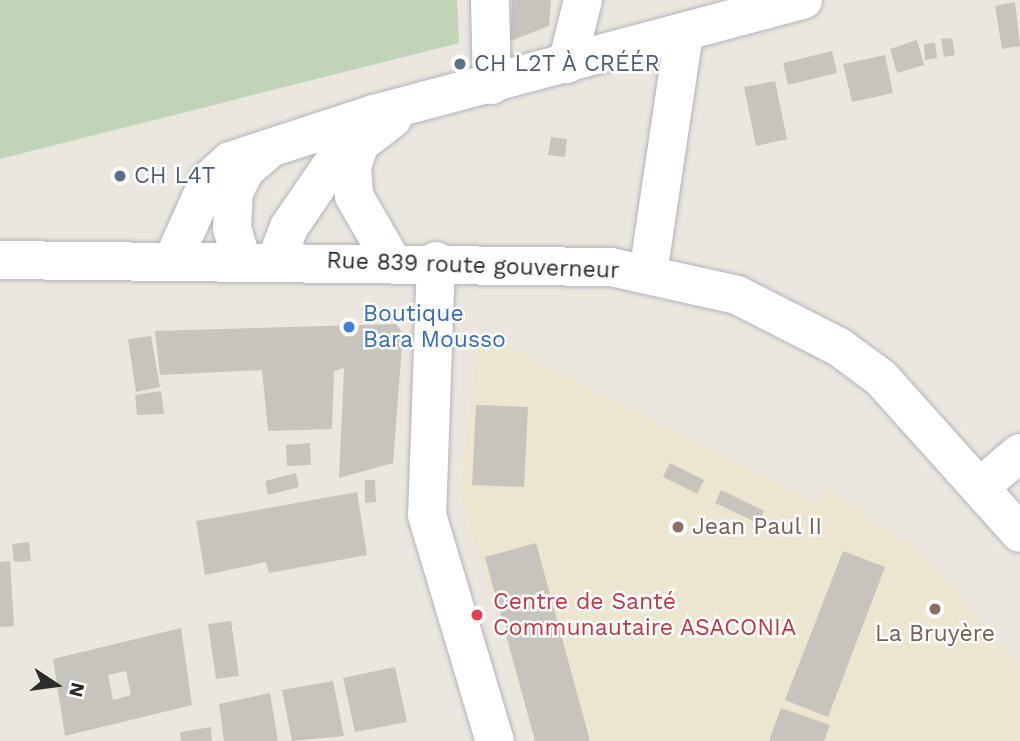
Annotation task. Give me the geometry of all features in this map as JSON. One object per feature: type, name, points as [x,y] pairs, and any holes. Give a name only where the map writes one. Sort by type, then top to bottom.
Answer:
[{"type":"street","points":[[480,88],[490,0]]},
{"type":"street","points":[[567,64],[583,0]]},
{"type":"street","points":[[173,260],[209,180],[230,161],[278,142],[803,0]]},
{"type":"street","points":[[648,274],[684,33]]},
{"type":"street","points":[[278,142],[245,170],[234,192],[232,228],[259,261],[331,166],[360,141],[392,118],[480,88]]},
{"type":"street","points":[[360,141],[352,166],[354,196],[391,260]]},
{"type":"street","name":"Rue 839 route gouverneur","points":[[0,260],[436,261],[648,274],[737,295],[839,347],[881,378],[981,486],[1020,533]]},
{"type":"street","points":[[436,261],[427,515],[495,741]]},
{"type":"street","points":[[981,486],[1020,453]]},
{"type":"shaded area","name":"Jean Paul II","points":[[480,330],[816,503],[825,487],[921,552],[1020,667],[1020,741],[536,741],[460,492]]},
{"type":"green space","points":[[0,0],[457,0],[459,43],[0,159]]},
{"type":"building","points":[[512,0],[551,0],[549,26],[510,41]]},
{"type":"building","points":[[1015,2],[1020,46],[1002,49],[995,6]]},
{"type":"building","points":[[952,38],[955,55],[944,57],[941,39]]},
{"type":"building","points":[[917,40],[924,65],[897,73],[890,49]]},
{"type":"building","points":[[935,43],[937,58],[925,60],[924,44]]},
{"type":"building","points":[[832,51],[837,73],[788,85],[783,63]]},
{"type":"building","points":[[885,55],[893,93],[852,102],[843,64]]},
{"type":"building","points":[[775,81],[787,139],[756,146],[744,87]]},
{"type":"building","points":[[551,137],[567,139],[565,157],[548,155]]},
{"type":"building","points":[[396,324],[403,333],[393,463],[339,478],[344,368],[334,371],[332,429],[268,431],[262,370],[160,375],[155,331]]},
{"type":"building","points":[[151,336],[160,387],[136,392],[128,339]]},
{"type":"building","points":[[161,391],[164,414],[137,415],[135,395]]},
{"type":"building","points":[[476,405],[528,407],[524,487],[472,485]]},
{"type":"building","points":[[310,443],[311,465],[287,466],[286,445]]},
{"type":"building","points":[[670,463],[704,480],[697,494],[663,477]]},
{"type":"building","points":[[296,473],[299,487],[268,495],[265,481]]},
{"type":"building","points":[[365,480],[375,480],[376,502],[365,503]]},
{"type":"building","points":[[721,490],[764,511],[758,523],[715,503]]},
{"type":"building","points":[[357,492],[367,555],[269,573],[266,562],[205,575],[196,521]]},
{"type":"building","points":[[29,542],[31,561],[14,562],[12,544]]},
{"type":"building","points":[[536,543],[590,741],[535,741],[485,557]]},
{"type":"building","points":[[843,551],[885,567],[828,717],[785,700]]},
{"type":"building","points":[[10,561],[14,626],[0,627],[0,562]]},
{"type":"building","points":[[231,621],[239,676],[216,679],[208,624]]},
{"type":"building","points":[[181,628],[192,705],[65,736],[53,659]],"holes":[[[126,671],[131,695],[113,700],[108,675]]]},
{"type":"building","points":[[395,667],[407,722],[355,732],[343,678]]},
{"type":"building","points":[[333,681],[344,736],[292,741],[282,690]]},
{"type":"building","points":[[270,693],[278,741],[224,741],[219,704]]},
{"type":"building","points":[[781,708],[830,725],[824,741],[769,741]]},
{"type":"building","points":[[211,727],[212,741],[181,741],[180,732]]},
{"type":"place","name":"CH L2T À CRÉÉR","points":[[460,64]]},
{"type":"place","name":"CH L4T","points":[[120,176]]},
{"type":"place","name":"Boutique Bara Mousso","points":[[349,327]]},
{"type":"place","name":"Jean Paul II","points":[[678,527]]},
{"type":"place","name":"La Bruyère","points":[[935,609]]},
{"type":"place","name":"Centre de Santé Communautaire ASACONIA","points":[[477,615]]}]
